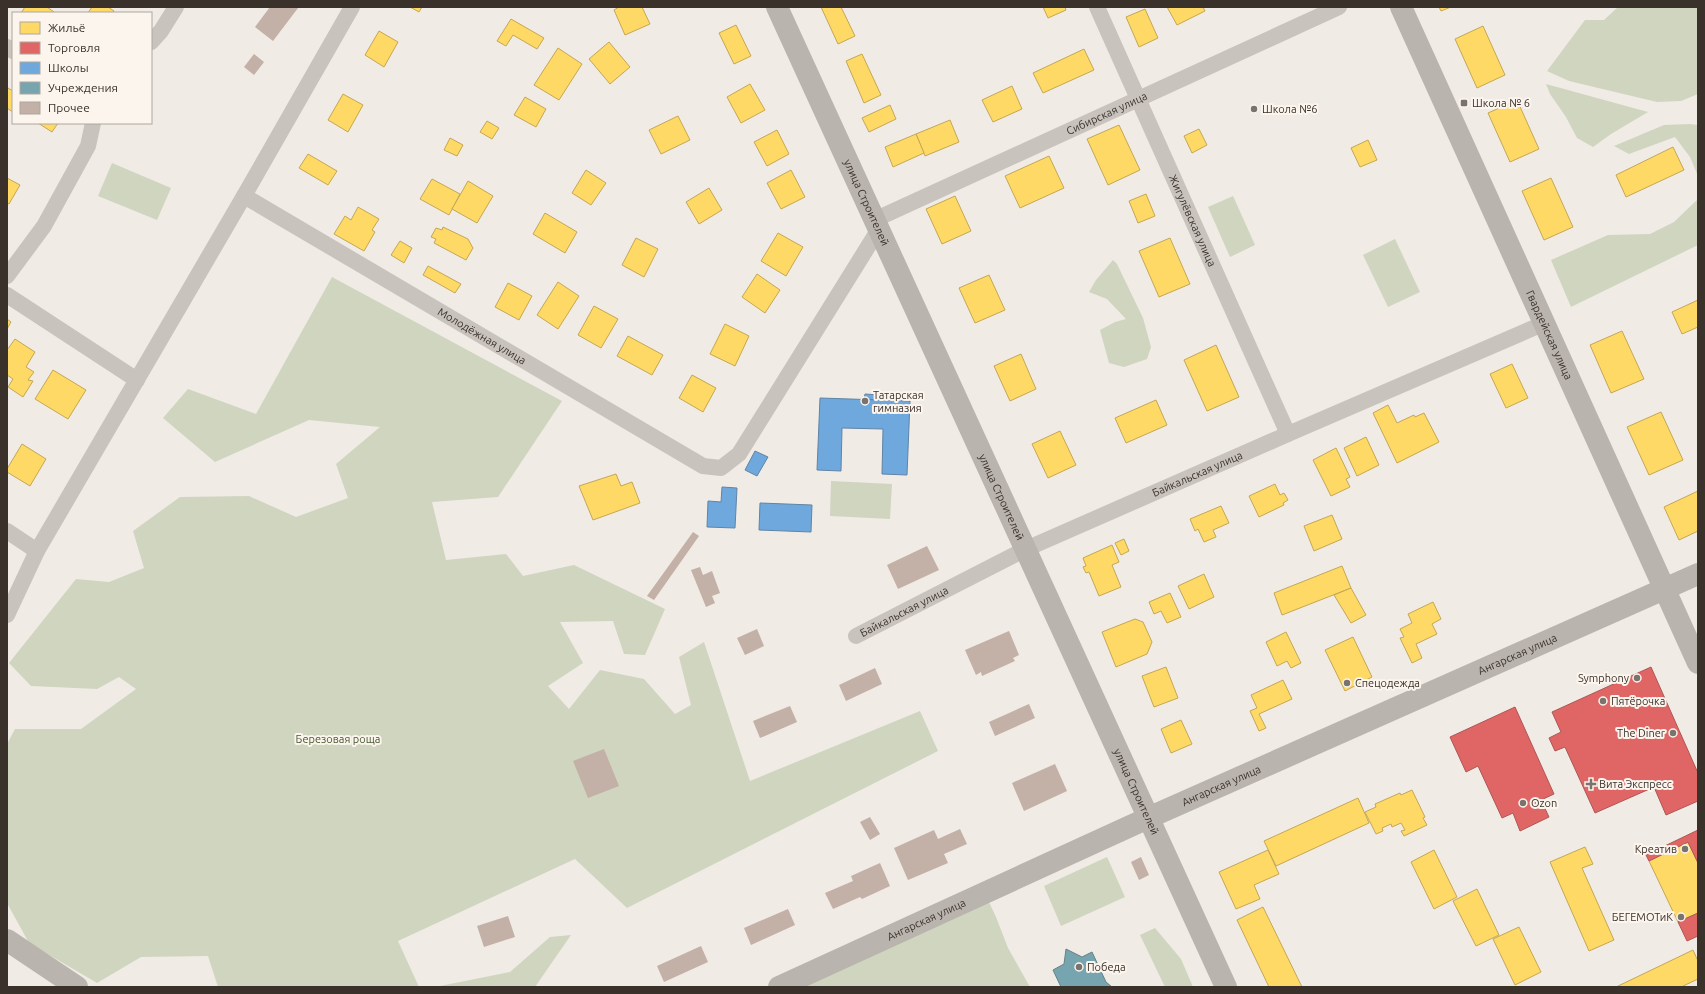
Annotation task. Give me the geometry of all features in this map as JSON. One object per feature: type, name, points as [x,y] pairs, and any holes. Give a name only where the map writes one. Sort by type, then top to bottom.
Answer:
[{"type":"street","points":[[152,41],[161,31],[176,7]]},
{"type":"street","points":[[7,615],[37,551],[244,196],[352,7]]},
{"type":"street","name":"улица Строителей","points":[[777,7],[1226,987]]},
{"type":"street","name":"Жигулёвская улица","points":[[1097,7],[1288,434]]},
{"type":"street","name":"Сибирская улица","points":[[877,224],[1138,99],[1339,7]]},
{"type":"street","name":"Гвардейская улица","points":[[1401,7],[1666,588],[1698,663]]},
{"type":"street","points":[[7,276],[44,226],[88,146],[93,124]]},
{"type":"street","name":"Молодёжная улица","points":[[244,196],[703,466],[721,468],[738,454],[877,224]]},
{"type":"street","points":[[7,295],[137,380]]},
{"type":"street","name":"Байкальская улица","points":[[856,636],[1026,550],[1288,434],[1545,324]]},
{"type":"street","points":[[7,531],[37,551]]},
{"type":"street","name":"Ангарская улица","points":[[779,987],[1148,818],[1698,574]]},
{"type":"street","points":[[7,940],[77,987]]},
{"type":"green space","points":[[1618,7],[1698,7],[1698,94],[1681,101],[1657,102],[1569,81],[1547,71],[1585,20],[1604,20]]},
{"type":"green space","points":[[1546,84],[1648,112],[1611,134],[1593,147],[1577,138],[1566,117],[1550,94]]},
{"type":"green space","points":[[1664,125],[1698,125],[1698,176],[1690,157],[1675,137],[1629,154],[1614,146]]},
{"type":"green space","points":[[112,163],[171,188],[157,220],[98,196]]},
{"type":"green space","points":[[1233,196],[1255,245],[1230,257],[1208,207]]},
{"type":"green space","points":[[1698,199],[1698,245],[1571,307],[1551,260],[1608,235],[1650,234],[1674,222]]},
{"type":"green space","points":[[1395,239],[1420,292],[1388,307],[1363,255]]},
{"type":"green space","points":[[1113,260],[1117,264],[1143,318],[1151,347],[1147,359],[1124,367],[1109,363],[1100,330],[1115,322],[1126,319],[1107,299],[1089,292],[1096,280]]},
{"type":"green space","name":"Березовая роща","points":[[332,277],[562,401],[498,497],[432,502],[446,560],[506,554],[523,576],[574,565],[665,609],[645,655],[624,654],[613,621],[560,622],[583,663],[548,686],[569,709],[600,670],[644,679],[675,714],[691,705],[679,657],[704,642],[750,781],[920,711],[938,751],[627,908],[575,859],[398,941],[419,987],[218,987],[208,956],[141,957],[97,983],[29,943],[7,903],[7,744],[15,729],[81,729],[136,689],[119,677],[97,689],[31,686],[9,663],[76,579],[109,582],[144,568],[133,531],[180,497],[249,496],[296,517],[348,498],[336,464],[380,427],[309,420],[215,462],[163,418],[188,389],[256,414]]},
{"type":"green space","points":[[831,481],[892,484],[890,519],[830,516]]},
{"type":"green space","points":[[1107,857],[1125,897],[1061,926],[1044,886]]},
{"type":"green space","points":[[988,900],[1008,948],[1030,987],[800,987]]},
{"type":"green space","points":[[1155,928],[1181,959],[1193,987],[1165,987],[1140,935]]},
{"type":"green space","points":[[571,935],[535,987],[435,987],[510,972],[550,937]]},
{"type":"building: Жильё","points":[[25,7],[47,7],[54,12],[22,12]]},
{"type":"building: Жильё","points":[[92,7],[108,7],[114,11],[114,12],[89,12]]},
{"type":"building: Жильё","points":[[410,7],[422,7],[419,12]]},
{"type":"building: Жильё","points":[[619,7],[642,7],[650,24],[625,35],[614,10]]},
{"type":"building: Жильё","points":[[821,7],[841,7],[855,36],[838,44]]},
{"type":"building: Жильё","points":[[1043,7],[1065,7],[1066,10],[1048,18]]},
{"type":"building: Жильё","points":[[1167,7],[1203,7],[1205,11],[1177,25]]},
{"type":"building: Жильё","points":[[1439,7],[1451,7],[1441,11]]},
{"type":"building: Жильё","points":[[1145,9],[1158,38],[1139,47],[1126,17]]},
{"type":"building: Жильё","points":[[511,19],[544,38],[537,49],[513,35],[506,46],[497,41]]},
{"type":"building: Жильё","points":[[736,25],[751,56],[734,64],[719,33]]},
{"type":"building: Жильё","points":[[1483,26],[1505,75],[1477,88],[1455,39]]},
{"type":"building: Жильё","points":[[379,31],[398,42],[384,67],[365,55]]},
{"type":"building: Жильё","points":[[609,42],[630,67],[610,84],[589,59]]},
{"type":"building: Жильё","points":[[558,48],[582,64],[559,100],[534,85]]},
{"type":"building: Жильё","points":[[1084,49],[1094,70],[1043,93],[1033,73]]},
{"type":"building: Жильё","points":[[862,54],[881,95],[864,103],[846,61]]},
{"type":"building: Жильё","points":[[750,84],[765,110],[741,123],[727,97]]},
{"type":"building: Жильё","points":[[1012,86],[1022,109],[993,122],[982,100]]},
{"type":"building: Жильё","points":[[8,88],[12,90],[12,111],[7,108]]},
{"type":"building: Жильё","points":[[343,94],[363,105],[348,132],[328,120]]},
{"type":"building: Жильё","points":[[525,97],[546,109],[536,127],[514,115]]},
{"type":"building: Жильё","points":[[1517,100],[1539,149],[1510,162],[1488,113]]},
{"type":"building: Жильё","points":[[890,105],[896,119],[869,132],[862,118]]},
{"type":"building: Жильё","points":[[678,116],[690,140],[661,154],[649,130]]},
{"type":"building: Жильё","points":[[950,120],[959,142],[925,156],[916,134]]},
{"type":"building: Жильё","points":[[487,121],[499,128],[492,139],[480,132]]},
{"type":"building: Жильё","points":[[40,124],[57,124],[52,132]]},
{"type":"building: Жильё","points":[[1119,125],[1140,170],[1108,185],[1087,139]]},
{"type":"building: Жильё","points":[[1199,129],[1207,145],[1192,153],[1184,136]]},
{"type":"building: Жильё","points":[[777,130],[789,154],[767,166],[754,142]]},
{"type":"building: Жильё","points":[[916,134],[924,153],[893,167],[885,147]]},
{"type":"building: Жильё","points":[[450,138],[463,145],[457,156],[444,150]]},
{"type":"building: Жильё","points":[[1368,140],[1377,160],[1360,167],[1351,148]]},
{"type":"building: Жильё","points":[[1673,147],[1684,170],[1626,197],[1616,175]]},
{"type":"building: Жильё","points":[[308,154],[337,171],[328,185],[299,168]]},
{"type":"building: Жильё","points":[[1049,156],[1064,188],[1020,208],[1005,176]]},
{"type":"building: Жильё","points":[[586,170],[606,183],[591,205],[572,193]]},
{"type":"building: Жильё","points":[[791,170],[805,197],[781,209],[767,183]]},
{"type":"building: Жильё","points":[[7,178],[20,185],[9,204],[7,203]]},
{"type":"building: Жильё","points":[[1551,178],[1573,227],[1544,240],[1522,191]]},
{"type":"building: Жильё","points":[[432,179],[460,194],[449,215],[420,199]]},
{"type":"building: Жильё","points":[[468,181],[493,196],[477,223],[452,209]]},
{"type":"building: Жильё","points":[[709,188],[722,210],[699,224],[686,202]]},
{"type":"building: Жильё","points":[[1146,194],[1155,216],[1138,223],[1129,201]]},
{"type":"building: Жильё","points":[[955,196],[971,231],[942,244],[926,209]]},
{"type":"building: Жильё","points":[[358,207],[379,219],[372,230],[375,232],[364,251],[334,234],[345,216],[351,220]]},
{"type":"building: Жильё","points":[[545,213],[577,232],[565,253],[533,234]]},
{"type":"building: Жильё","points":[[443,227],[468,239],[473,248],[466,260],[434,243],[436,239],[431,237],[436,228],[442,230]]},
{"type":"building: Жильё","points":[[778,233],[803,247],[786,276],[761,261]]},
{"type":"building: Жильё","points":[[636,238],[658,249],[644,277],[622,265]]},
{"type":"building: Жильё","points":[[1170,238],[1190,284],[1159,297],[1139,251]]},
{"type":"building: Жильё","points":[[400,241],[412,248],[404,263],[391,255]]},
{"type":"building: Жильё","points":[[428,266],[461,284],[455,293],[423,275]]},
{"type":"building: Жильё","points":[[757,274],[780,290],[765,313],[742,297]]},
{"type":"building: Жильё","points":[[989,275],[1005,310],[975,323],[959,288]]},
{"type":"building: Жильё","points":[[558,282],[579,296],[558,329],[537,315]]},
{"type":"building: Жильё","points":[[508,283],[532,296],[519,320],[495,307]]},
{"type":"building: Жильё","points":[[1698,300],[1698,327],[1682,334],[1672,312]]},
{"type":"building: Жильё","points":[[594,306],[618,319],[601,348],[578,335]]},
{"type":"building: Жильё","points":[[7,319],[11,322],[7,329]]},
{"type":"building: Жильё","points":[[725,324],[749,336],[735,366],[710,354]]},
{"type":"building: Жильё","points":[[1622,331],[1644,379],[1611,393],[1590,345]]},
{"type":"building: Жильё","points":[[628,336],[663,355],[652,375],[617,356]]},
{"type":"building: Жильё","points":[[15,339],[35,352],[26,367],[34,372],[28,380],[33,381],[23,397],[8,387],[13,379],[7,375],[7,350]]},
{"type":"building: Жильё","points":[[1216,345],[1239,397],[1207,411],[1184,360]]},
{"type":"building: Жильё","points":[[1021,354],[1036,389],[1010,401],[994,366]]},
{"type":"building: Жильё","points":[[1512,364],[1528,398],[1506,408],[1490,374]]},
{"type":"building: Жильё","points":[[53,370],[86,390],[68,419],[35,399]]},
{"type":"building: Жильё","points":[[692,375],[716,388],[703,412],[679,398]]},
{"type":"building: Жильё","points":[[1156,400],[1167,425],[1126,443],[1115,418]]},
{"type":"building: Жильё","points":[[1388,405],[1397,423],[1414,415],[1415,417],[1424,413],[1439,442],[1397,463],[1373,413]]},
{"type":"building: Жильё","points":[[1661,412],[1683,460],[1649,475],[1627,427]]},
{"type":"building: Жильё","points":[[1060,431],[1076,465],[1048,478],[1032,444]]},
{"type":"building: Жильё","points":[[1366,437],[1379,465],[1357,476],[1344,448]]},
{"type":"building: Жильё","points":[[22,444],[46,459],[30,486],[7,472],[7,469]]},
{"type":"building: Жильё","points":[[1336,448],[1350,477],[1346,479],[1350,487],[1331,496],[1313,460]]},
{"type":"building: Жильё","points":[[616,474],[621,486],[632,482],[640,503],[593,520],[579,486]]},
{"type":"building: Жильё","points":[[1275,484],[1280,495],[1284,493],[1288,500],[1283,503],[1284,505],[1259,517],[1249,496]]},
{"type":"building: Жильё","points":[[1698,491],[1698,531],[1679,540],[1664,507]]},
{"type":"building: Жильё","points":[[1221,506],[1229,523],[1213,530],[1216,537],[1204,542],[1198,529],[1195,531],[1190,519]]},
{"type":"building: Жильё","points":[[1332,515],[1342,539],[1314,551],[1304,526]]},
{"type":"building: Жильё","points":[[1124,539],[1129,551],[1121,555],[1115,543]]},
{"type":"building: Жильё","points":[[1112,545],[1119,562],[1112,565],[1121,587],[1099,596],[1089,572],[1086,573],[1083,567],[1086,566],[1083,558]]},
{"type":"building: Жильё","points":[[1342,566],[1351,588],[1282,615],[1274,593]]},
{"type":"building: Жильё","points":[[1204,574],[1214,597],[1189,609],[1178,586]]},
{"type":"building: Жильё","points":[[1351,588],[1366,615],[1351,623],[1334,595]]},
{"type":"building: Жильё","points":[[1170,593],[1181,617],[1167,623],[1161,611],[1154,614],[1149,602]]},
{"type":"building: Жильё","points":[[1433,602],[1441,619],[1432,624],[1437,634],[1416,644],[1422,658],[1412,663],[1400,638],[1404,637],[1400,629],[1412,623],[1408,614]]},
{"type":"building: Жильё","points":[[1135,619],[1143,622],[1152,642],[1147,654],[1116,667],[1102,632]]},
{"type":"building: Жильё","points":[[1286,632],[1301,663],[1291,668],[1287,661],[1277,666],[1266,642]]},
{"type":"building: Жильё","points":[[1353,637],[1372,677],[1345,691],[1325,650]]},
{"type":"building: Жильё","points":[[1166,667],[1178,698],[1154,707],[1142,676]]},
{"type":"building: Жильё","points":[[1283,680],[1292,699],[1259,714],[1266,728],[1259,731],[1250,711],[1257,708],[1251,695]]},
{"type":"building: Жильё","points":[[1181,720],[1192,744],[1171,753],[1161,729]]},
{"type":"building: Жильё","points":[[1412,790],[1425,817],[1423,818],[1427,825],[1404,836],[1401,831],[1405,830],[1401,823],[1392,827],[1391,824],[1382,828],[1383,831],[1376,834],[1365,812],[1376,807],[1375,804],[1400,793],[1401,795]]},
{"type":"building: Жильё","points":[[1358,798],[1369,823],[1276,866],[1264,841]]},
{"type":"building: Жильё","points":[[1688,842],[1698,863],[1698,913],[1678,922],[1649,861]]},
{"type":"building: Жильё","points":[[1585,847],[1593,864],[1582,868],[1614,940],[1589,951],[1550,862]]},
{"type":"building: Жильё","points":[[1268,850],[1279,874],[1254,885],[1260,899],[1236,909],[1219,872]]},
{"type":"building: Жильё","points":[[1434,850],[1457,897],[1434,909],[1411,862]]},
{"type":"building: Жильё","points":[[1477,889],[1499,935],[1476,946],[1453,901]]},
{"type":"building: Жильё","points":[[1263,907],[1302,987],[1269,987],[1237,920]]},
{"type":"building: Жильё","points":[[1519,927],[1541,972],[1515,985],[1493,939]]},
{"type":"building: Жильё","points":[[1693,950],[1698,961],[1698,979],[1681,987],[1616,987]]},
{"type":"building: Торговля","points":[[1651,667],[1698,773],[1698,801],[1666,815],[1654,787],[1595,813],[1565,747],[1555,751],[1549,738],[1561,732],[1552,712]]},
{"type":"building: Торговля","points":[[1515,707],[1554,794],[1541,800],[1549,817],[1520,831],[1513,813],[1502,818],[1478,766],[1466,772],[1450,737]]},
{"type":"building: Торговля","points":[[1698,830],[1698,863],[1688,842],[1649,861],[1646,855]]},
{"type":"building: Торговля","points":[[1698,913],[1698,936],[1687,941],[1678,922]]},
{"type":"building: Школы","points":[[865,394],[879,395],[879,400],[864,399]]},
{"type":"building: Школы","points":[[820,398],[910,401],[907,475],[882,474],[883,429],[842,428],[841,471],[817,470]]},
{"type":"building: Школы","points":[[755,451],[768,457],[757,476],[745,470]]},
{"type":"building: Школы","points":[[722,487],[737,488],[735,528],[707,527],[708,501],[721,502]]},
{"type":"building: Школы","points":[[760,503],[812,505],[811,532],[759,530]]},
{"type":"building: Учреждения","name":"Победа","points":[[1066,949],[1082,957],[1092,952],[1106,982],[1112,987],[1061,987],[1053,970],[1064,964]]},
{"type":"building: Прочее","points":[[270,7],[298,8],[273,41],[255,27]]},
{"type":"building: Прочее","points":[[254,54],[264,62],[254,75],[244,67]]},
{"type":"building: Прочее","points":[[693,532],[699,536],[654,600],[647,596]]},
{"type":"building: Прочее","points":[[927,546],[939,570],[898,589],[887,565]]},
{"type":"building: Прочее","points":[[700,567],[703,575],[712,571],[720,593],[712,596],[715,603],[706,607],[691,570]]},
{"type":"building: Прочее","points":[[757,629],[764,646],[745,655],[737,638]]},
{"type":"building: Прочее","points":[[1009,631],[1019,655],[1013,658],[1015,661],[982,676],[981,672],[976,675],[965,650]]},
{"type":"building: Прочее","points":[[875,668],[882,684],[846,701],[839,685]]},
{"type":"building: Прочее","points":[[1029,704],[1035,718],[995,736],[989,722]]},
{"type":"building: Прочее","points":[[790,706],[797,722],[760,738],[753,721]]},
{"type":"building: Прочее","points":[[604,749],[619,786],[588,798],[573,761]]},
{"type":"building: Прочее","points":[[1055,764],[1067,791],[1024,811],[1012,783]]},
{"type":"building: Прочее","points":[[870,817],[880,834],[870,840],[860,822]]},
{"type":"building: Прочее","points":[[960,829],[967,844],[944,854],[948,863],[908,880],[894,848],[934,830],[938,839]]},
{"type":"building: Прочее","points":[[1141,857],[1149,875],[1139,880],[1131,862]]},
{"type":"building: Прочее","points":[[880,863],[890,886],[862,899],[860,897],[833,909],[825,893],[853,881],[851,876]]},
{"type":"building: Прочее","points":[[788,909],[795,925],[751,945],[744,928]]},
{"type":"building: Прочее","points":[[508,916],[515,937],[484,947],[477,926]]},
{"type":"building: Прочее","points":[[701,946],[708,962],[664,982],[657,966]]},
{"type":"place","name":"Школа № 6","points":[[1464,103]]},
{"type":"place","name":"Школа №6","points":[[1254,109]]},
{"type":"place","name":"Татарская гимназия","points":[[865,401]]},
{"type":"place","name":"Symphony","points":[[1637,678]]},
{"type":"place","name":"Спецодежда","points":[[1347,683]]},
{"type":"place","name":"Пятёрочка","points":[[1603,701]]},
{"type":"place","name":"The Diner","points":[[1673,733]]},
{"type":"place","name":"Вита Экспресс","points":[[1591,784]]},
{"type":"place","name":"Ozon","points":[[1523,803]]},
{"type":"place","name":"Креатив","points":[[1685,849]]},
{"type":"place","name":"БЕГЕМОТиК","points":[[1681,917]]},
{"type":"place","name":"Победа","points":[[1079,967]]}]
